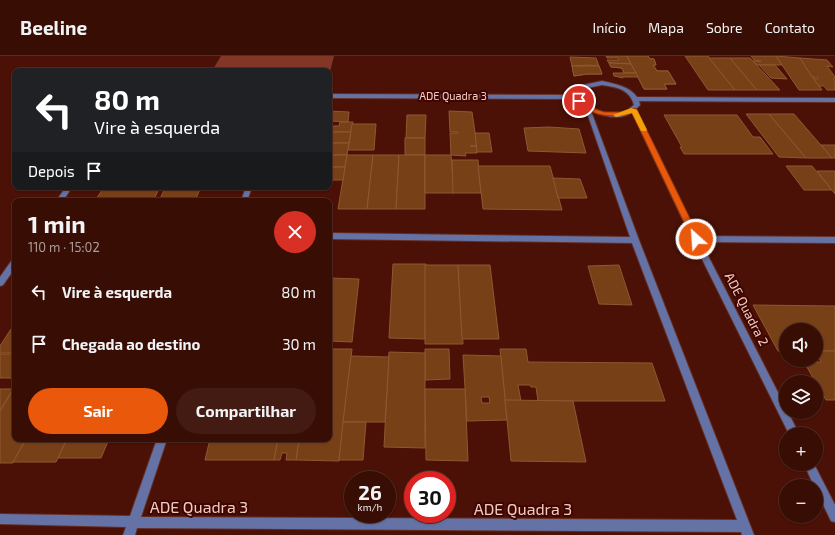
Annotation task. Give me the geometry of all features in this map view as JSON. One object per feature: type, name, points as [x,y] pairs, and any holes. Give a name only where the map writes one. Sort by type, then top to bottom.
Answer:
[{"type":"street","points":[[602,83],[615,85],[627,90],[636,99],[637,104],[634,110],[628,113],[612,115],[595,112],[587,108],[579,101],[577,97],[578,92],[586,86],[602,83]]},
{"type":"street","name":"ADE Quadra 3","points":[[332,96],[577,97]]},
{"type":"street","points":[[636,99],[835,100]]},
{"type":"street","name":"ADE Quadra 3","points":[[0,519],[747,531],[635,240],[587,108]]},
{"type":"street","name":"ADE Quadra 2","points":[[634,110],[696,239],[790,427]]},
{"type":"street","points":[[332,236],[635,240]]},
{"type":"street","points":[[696,239],[835,240]]},
{"type":"street","points":[[0,283],[12,266]]},
{"type":"street","name":"ADE Quadra 3","points":[[129,535],[161,442]]},
{"type":"street","points":[[812,471],[835,517]]},
{"type":"shaded area","points":[[221,56],[334,56],[331,68],[214,68]]},
{"type":"building","points":[[606,56],[627,56],[631,64],[609,63],[607,60],[619,60],[618,58],[607,58]]},
{"type":"building","points":[[627,56],[648,56],[650,59],[654,59],[656,65],[653,65],[657,71],[668,71],[676,84],[664,84],[667,89],[644,89]]},
{"type":"building","points":[[627,56],[648,56],[650,59],[654,59],[656,65],[653,65],[657,71],[668,71],[676,84],[664,84],[667,89],[644,89]]},
{"type":"building","points":[[685,56],[708,56],[735,90],[708,90]]},
{"type":"building","points":[[751,56],[776,56],[782,65],[757,65],[753,61],[761,61],[754,60]]},
{"type":"building","points":[[776,56],[800,58],[822,90],[799,90]]},
{"type":"building","points":[[570,57],[596,58],[599,66],[572,66]]},
{"type":"building","points":[[709,58],[730,58],[757,90],[735,90]]},
{"type":"building","points":[[730,58],[750,58],[780,90],[757,90]]},
{"type":"building","points":[[800,58],[827,60],[833,67],[827,66],[835,77],[835,79],[833,79],[835,81],[835,90],[827,90],[824,86],[819,86],[813,78],[818,79],[818,77],[812,77]]},
{"type":"building","points":[[609,63],[631,64],[636,73],[624,73],[622,68],[611,67]]},
{"type":"building","points":[[609,63],[631,64],[636,73],[624,73],[622,68],[611,67]]},
{"type":"building","points":[[759,65],[775,65],[787,79],[771,78]]},
{"type":"building","points":[[572,66],[599,66],[602,74],[574,76]]},
{"type":"building","points":[[572,66],[599,66],[602,74],[574,76]]},
{"type":"building","points":[[613,73],[636,73],[638,77],[622,77],[623,78],[614,76]]},
{"type":"building","points":[[332,111],[349,112],[348,122],[332,121]]},
{"type":"building","points":[[449,111],[472,112],[477,153],[465,153],[466,156],[451,155],[450,133],[458,132],[450,132]]},
{"type":"building","points":[[746,114],[769,114],[806,158],[779,157]]},
{"type":"building","points":[[769,114],[794,114],[832,158],[806,158]]},
{"type":"building","points":[[407,115],[426,115],[425,138],[406,138]]},
{"type":"building","points":[[664,115],[737,115],[753,137],[760,137],[773,154],[684,154],[680,147],[682,147]]},
{"type":"building","points":[[340,122],[353,122],[351,132],[332,132],[332,126],[339,126]]},
{"type":"building","points":[[352,124],[376,124],[374,150],[348,150]]},
{"type":"building","points":[[549,127],[579,129],[586,153],[528,151],[524,128]]},
{"type":"building","points":[[332,132],[351,132],[349,143],[332,143]]},
{"type":"building","points":[[475,133],[489,133],[492,152],[477,152]]},
{"type":"building","points":[[405,138],[425,138],[425,155],[405,155]]},
{"type":"building","points":[[332,143],[349,143],[347,155],[332,155]]},
{"type":"building","points":[[821,145],[835,145],[835,158],[832,158]]},
{"type":"building","points":[[332,155],[347,155],[345,167],[332,167]]},
{"type":"building","points":[[347,155],[373,155],[367,209],[338,209]]},
{"type":"building","points":[[373,155],[399,155],[396,209],[367,209]]},
{"type":"building","points":[[399,155],[425,155],[425,209],[396,209]]},
{"type":"building","points":[[425,155],[451,155],[454,193],[425,193]]},
{"type":"building","points":[[452,160],[478,160],[481,193],[453,193]]},
{"type":"building","points":[[478,166],[550,166],[562,210],[483,209]]},
{"type":"building","points":[[786,166],[812,166],[832,190],[804,190]]},
{"type":"building","points":[[332,167],[345,167],[343,180],[332,180]]},
{"type":"building","points":[[817,171],[835,171],[835,194],[832,190]]},
{"type":"building","points":[[553,178],[580,179],[587,198],[558,198]]},
{"type":"building","points":[[102,190],[158,190],[154,198],[97,198]]},
{"type":"building","points":[[164,190],[200,190],[196,198],[160,198]]},
{"type":"building","points":[[393,264],[426,264],[425,339],[389,338]]},
{"type":"building","points":[[425,265],[458,265],[463,344],[425,344]]},
{"type":"building","points":[[458,265],[490,265],[499,339],[462,339]]},
{"type":"building","points":[[619,265],[632,305],[599,304],[588,266]]},
{"type":"building","points":[[332,278],[359,279],[352,342],[332,341]]},
{"type":"building","points":[[753,305],[835,306],[835,351],[823,351],[823,323],[779,323],[778,351]]},
{"type":"building","points":[[12,329],[12,353],[0,353],[0,346]]},
{"type":"building","points":[[332,349],[352,349],[339,461],[296,460],[299,442],[332,442]]},
{"type":"building","points":[[425,349],[449,349],[450,379],[425,380]]},
{"type":"building","points":[[500,349],[526,349],[528,362],[652,363],[665,401],[538,401],[536,387],[531,387],[530,385],[518,385],[521,401],[505,400]]},
{"type":"building","points":[[823,351],[835,351],[835,400],[826,400],[823,395],[823,375],[812,375],[807,367],[823,367]]},
{"type":"building","points":[[389,352],[425,353],[425,448],[384,447]]},
{"type":"building","points":[[0,354],[12,354],[12,378],[0,378]]},
{"type":"building","points":[[463,355],[501,356],[507,420],[467,421]],"holes":[[[481,397],[489,397],[490,403],[482,403]]]},
{"type":"building","points":[[351,356],[389,357],[385,422],[343,422]]},
{"type":"building","points":[[0,389],[12,389],[12,391],[0,411]]},
{"type":"building","points":[[425,389],[465,389],[468,461],[426,460]]},
{"type":"building","points":[[12,391],[12,442],[24,442],[13,463],[0,463],[0,411]]},
{"type":"building","points":[[505,400],[573,401],[586,462],[511,461]]},
{"type":"building","points":[[343,422],[366,422],[363,460],[339,460]]},
{"type":"building","points":[[24,442],[66,442],[56,462],[13,462]]},
{"type":"building","points":[[66,442],[108,442],[101,458],[58,458]]},
{"type":"building","points":[[209,442],[277,442],[274,460],[205,460]]},
{"type":"building","points":[[277,442],[299,442],[296,460],[286,460],[287,453],[282,453],[280,460],[274,460]]},
{"type":"slow traffic","points":[[616,115],[628,113],[634,110],[643,130]]},
{"type":"route","points":[[579,101],[587,108],[603,114],[621,114],[634,110],[696,239]]}]
